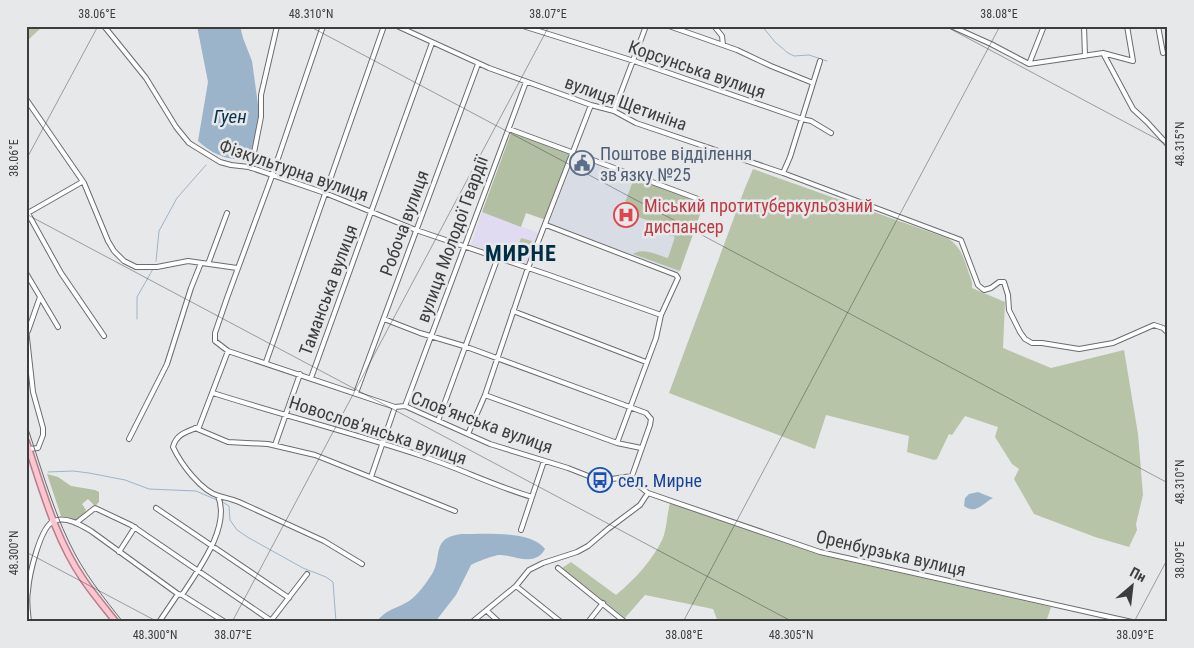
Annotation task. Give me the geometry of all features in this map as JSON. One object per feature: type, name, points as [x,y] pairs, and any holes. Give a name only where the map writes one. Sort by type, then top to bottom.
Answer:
[{"type":"main road","points":[[26,441],[53,521],[67,552],[83,579],[116,622]]},
{"type":"street","name":"Фізкультурна вулиця","points":[[104,26],[146,78],[189,144],[220,162],[252,168],[372,211],[416,230],[661,315]]},
{"type":"street","points":[[252,168],[261,117],[261,95],[277,26]]},
{"type":"street","points":[[26,99],[47,127],[82,182],[97,212],[108,241],[114,251],[124,261],[136,266],[157,267],[188,261],[237,268],[272,176],[323,26]]},
{"type":"street","points":[[266,362],[384,26]]},
{"type":"street","name":"вулиця Щетиніна","points":[[398,26],[478,64],[614,111],[636,123],[783,173],[961,240],[978,285],[984,290],[998,282],[1004,282],[1008,295],[1009,310],[1020,332],[1025,339],[1032,343],[1079,349],[1113,343],[1154,325],[1163,328],[1168,333]]},
{"type":"street","name":"Корсунська вулиця","points":[[523,26],[634,61],[811,121],[818,127],[831,133]]},
{"type":"street","points":[[614,111],[646,26]]},
{"type":"street","points":[[669,26],[722,45],[813,83]]},
{"type":"street","points":[[714,26],[722,36],[722,45]]},
{"type":"street","points":[[951,26],[991,44],[1028,64],[1102,53],[1133,61],[1127,26]]},
{"type":"street","points":[[1028,64],[1044,26]]},
{"type":"street","points":[[1084,26],[1085,56]]},
{"type":"street","points":[[1158,26],[1163,53]]},
{"type":"street","name":"Таманська вулиця","points":[[311,378],[432,43]]},
{"type":"street","points":[[1102,53],[1133,109],[1168,145]]},
{"type":"street","points":[[783,173],[790,157],[820,61]]},
{"type":"street","name":"Робоча вулиця","points":[[356,392],[478,64]]},
{"type":"street","name":"вулиця Молодої Гвардії","points":[[405,406],[526,82]]},
{"type":"street","points":[[468,434],[485,395],[528,268],[591,104]]},
{"type":"street","points":[[509,130],[698,199]]},
{"type":"street","points":[[82,182],[27,213],[61,273],[104,336]]},
{"type":"street","points":[[208,264],[227,213]]},
{"type":"street","points":[[546,225],[676,275],[678,280],[661,315],[656,338],[617,443]]},
{"type":"street","points":[[438,421],[498,257]]},
{"type":"street","points":[[129,439],[167,364],[191,288],[201,263]]},
{"type":"street","name":"Слов'янська вулиця","points":[[237,268],[214,338],[217,344],[228,351],[266,362],[396,407],[405,406],[490,444],[600,480],[632,476]]},
{"type":"street","points":[[26,273],[58,327]]},
{"type":"street","points":[[29,449],[38,448],[43,435],[43,428],[33,392],[27,330],[40,297]]},
{"type":"street","points":[[514,311],[646,362]]},
{"type":"street","points":[[384,319],[464,346],[630,407],[646,413],[651,419],[632,476],[638,485],[648,493],[640,505],[588,546],[529,570],[516,586],[472,622]]},
{"type":"street","points":[[159,622],[198,570],[212,546],[221,519],[219,499],[198,483],[173,447],[180,436],[199,426],[228,351]]},
{"type":"street","points":[[275,445],[300,374]]},
{"type":"street","name":"Новослов'янська вулиця","points":[[213,393],[421,456],[467,472],[499,487],[532,497]]},
{"type":"street","points":[[485,395],[617,443],[641,448]]},
{"type":"street","points":[[372,477],[396,407]]},
{"type":"street","points":[[195,428],[228,442],[275,445],[315,455],[455,511]]},
{"type":"street","points":[[520,530],[544,461]]},
{"type":"street","name":"Оренбурзька вулиця","points":[[648,493],[820,552],[1132,622]]},
{"type":"street","points":[[219,499],[227,497],[239,502],[324,541],[362,564]]},
{"type":"street","points":[[76,523],[95,508],[135,527],[271,621],[307,574]]},
{"type":"street","points":[[156,508],[289,598]]},
{"type":"street","points":[[29,622],[27,592],[43,533],[53,521],[65,520],[76,523],[91,531],[180,595],[225,622]]},
{"type":"street","points":[[119,552],[135,527]]},
{"type":"street","points":[[558,568],[625,622]]},
{"type":"street","points":[[516,586],[560,622]]},
{"type":"street","points":[[588,622],[603,604]]},
{"type":"street","points":[[486,611],[500,622]]},
{"type":"shaded area","name":"Міський протитуберкульозний диспансер","points":[[574,155],[698,201],[703,206],[678,274],[549,224]]},
{"type":"shaded area","points":[[482,212],[539,233],[527,265],[471,245]]},
{"type":"green space","points":[[26,26],[43,26],[26,42]]},
{"type":"green space","points":[[511,133],[571,153],[546,220],[526,213],[521,227],[482,212]]},
{"type":"green space","points":[[753,169],[947,238],[953,242],[961,252],[972,282],[972,288],[1005,302],[1003,348],[1051,368],[1124,350],[1138,434],[1143,495],[1136,524],[1137,530],[1129,547],[1095,537],[1034,514],[1014,479],[1019,469],[1012,464],[995,437],[998,427],[965,416],[952,435],[949,434],[937,459],[934,460],[907,452],[909,436],[826,415],[815,449],[669,393]]},
{"type":"green space","points":[[634,178],[698,201],[703,206],[680,271],[633,254],[646,251],[668,258],[675,237],[647,227],[649,221],[622,211]]},
{"type":"green space","points":[[521,238],[532,241],[527,255],[516,251]]},
{"type":"green space","points":[[47,474],[58,477],[71,486],[99,492],[99,502],[95,506],[88,499],[82,504],[86,510],[80,521],[61,516]]},
{"type":"green space","points":[[670,503],[820,555],[1051,607],[1046,622],[718,622],[713,609],[645,595],[625,618],[562,568],[571,562],[616,595],[630,583],[659,546],[663,538]]},
{"type":"water","name":"Гуен","points":[[197,26],[240,26],[252,61],[259,112],[250,158],[236,159],[222,156],[198,141],[208,82]]},
{"type":"water","points":[[978,492],[993,498],[976,509],[964,506],[965,498],[969,494]]},
{"type":"water","points":[[461,534],[506,534],[518,536],[538,543],[545,549],[536,558],[525,559],[498,555],[471,565],[456,595],[435,622],[376,622],[388,611],[416,596],[435,568],[441,544],[451,536]]},
{"type":"waterway","points":[[762,26],[775,42],[788,53],[794,56],[809,55],[827,61]]},
{"type":"waterway","points":[[156,261],[159,231],[177,198],[206,165]]},
{"type":"waterway","points":[[137,319],[137,297],[153,269]]},
{"type":"waterway","points":[[48,472],[73,471],[89,473],[125,480],[149,489],[196,491],[217,500]]},
{"type":"waterway","points":[[221,501],[229,506],[230,520],[237,530],[303,568],[326,577],[333,582],[336,622]]},
{"type":"tram line","points":[[26,423],[51,499],[69,542],[87,574],[123,622]]},
{"type":"place","name":"Поштове відділення зв'язку №25","points":[[582,163]]},
{"type":"place","name":"Міський протитуберкульозний диспансер","points":[[626,215]]},
{"type":"place","name":"сел. Мирне","points":[[600,480]]},
{"type":"district","name":"МИРНЕ","points":[[521,253]]}]
